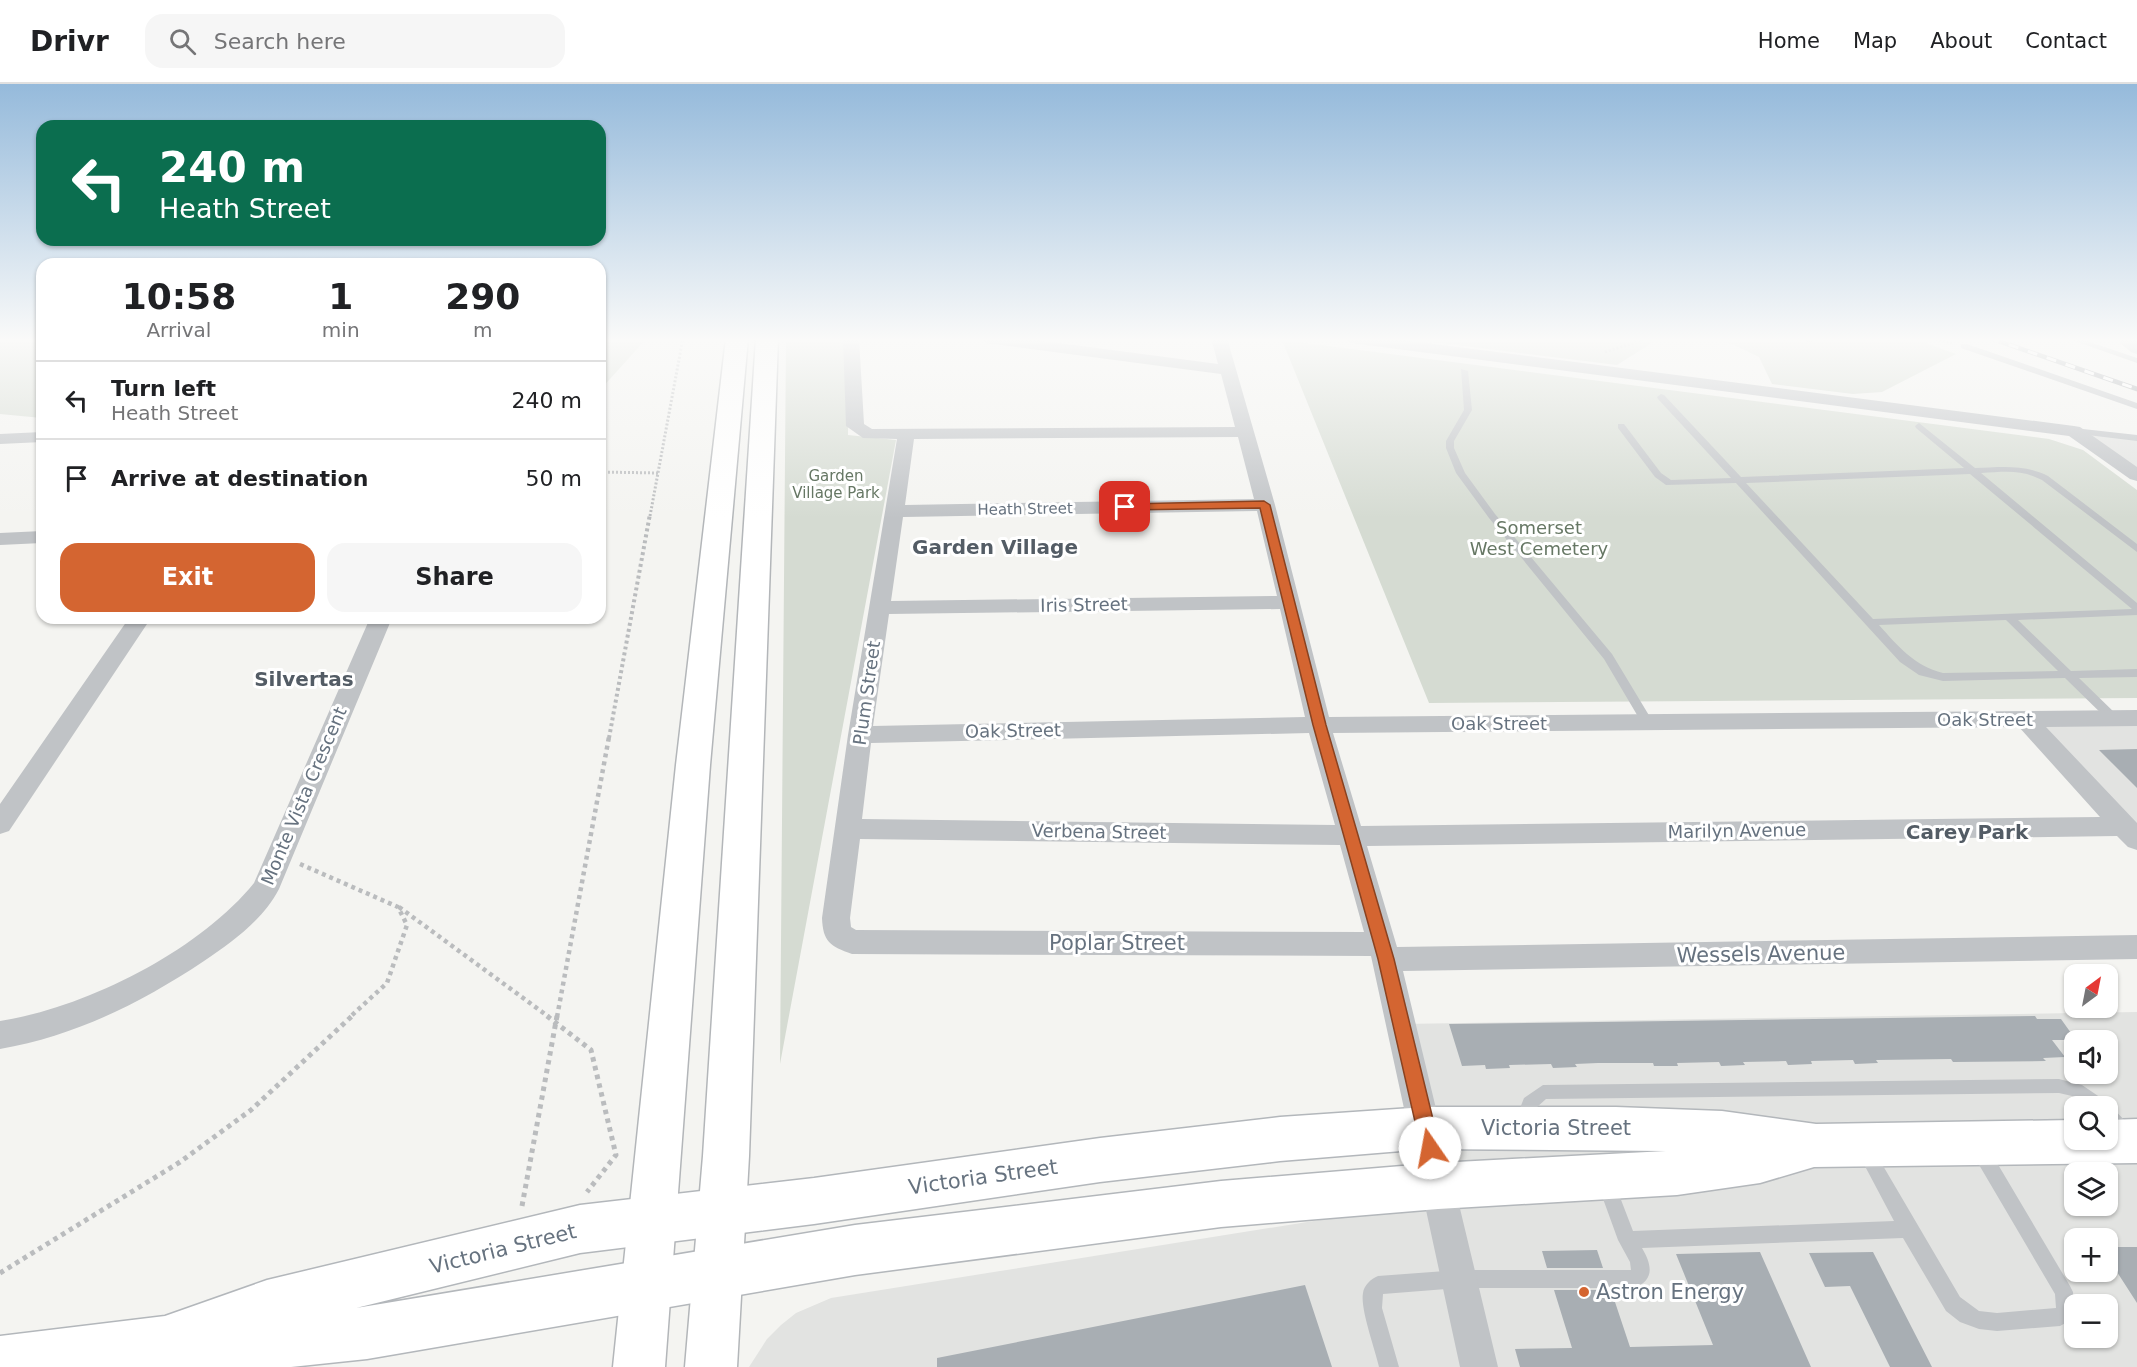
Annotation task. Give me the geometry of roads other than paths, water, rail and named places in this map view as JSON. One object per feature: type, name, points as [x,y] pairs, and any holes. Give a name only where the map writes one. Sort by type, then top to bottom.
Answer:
[{"type":"main road","points":[[639,1367],[693,765],[731,398]]},
{"type":"main road","points":[[711,1367],[720,1213],[726,1156],[764,398]]},
{"type":"main road","name":"Victoria Street","points":[[0,1362],[165,1342],[267,1305],[580,1229],[720,1213],[1134,1156],[1280,1139],[1426,1128],[1656,1128],[1722,1132],[1816,1146],[1863,1146],[1977,1145],[2126,1132]]},
{"type":"main road","name":"Victoria Street","points":[[165,1342],[204,1347],[367,1333],[855,1250],[1221,1204],[1438,1186],[1677,1173],[1736,1166],[1816,1146]]},
{"type":"street","points":[[854,398],[855,426],[869,434],[1245,432]]},
{"type":"street","points":[[1235,398],[1319,725],[1384,952],[1479,1367]]},
{"type":"street","points":[[1817,398],[2074,431],[2137,475]]},
{"type":"street","name":"Plum Street","points":[[852,942],[837,933],[836,918],[860,735],[906,435]]},
{"type":"street","points":[[0,439],[36,437]]},
{"type":"street","name":"Heath Street","points":[[893,511],[1264,505]]},
{"type":"street","points":[[0,539],[36,537]]},
{"type":"street","name":"Iris Street","points":[[879,608],[1289,602]]},
{"type":"street","points":[[0,824],[136,624]]},
{"type":"street","name":"Monte Vista Crescent","points":[[0,1035],[70,1018],[122,997],[236,923],[250,909],[265,890],[378,624]]},
{"type":"street","name":"Oak Street","points":[[860,735],[1319,725],[2125,718]]},
{"type":"street","points":[[2025,719],[2131,833]]},
{"type":"street","name":"Verbena Street","points":[[849,829],[1349,835]]},
{"type":"street","name":"Marilyn Avenue","points":[[1349,835],[2131,833]]},
{"type":"street","name":"Poplar Street","points":[[852,942],[1384,952]]},
{"type":"street","name":"Wessels Avenue","points":[[1384,952],[2137,947]]},
{"type":"lane","points":[[1467,398],[1468,410],[1450,441],[1461,472],[1492,516],[1608,657],[1647,722]]},
{"type":"lane","points":[[1662,398],[1904,659],[1914,667],[1943,677],[2137,673]]},
{"type":"lane","points":[[2114,398],[2137,406]]},
{"type":"lane","points":[[1621,426],[1664,481],[1738,481],[2018,469],[2041,475],[2137,549]]},
{"type":"lane","points":[[1919,426],[2137,608]]},
{"type":"lane","points":[[2074,431],[2137,438]]},
{"type":"lane","points":[[1870,622],[2137,612]]},
{"type":"lane","points":[[2008,617],[2069,675],[2125,718]]},
{"type":"lane","points":[[1521,1128],[1530,1103],[1543,1092],[2059,1086],[2076,1090],[2085,1096]]},
{"type":"lane","points":[[1863,1146],[1908,1229],[1953,1304],[1967,1315],[1979,1320],[1997,1322],[2060,1317],[2066,1312],[2064,1292],[1977,1145]]},
{"type":"lane","points":[[1389,1367],[1373,1308],[1372,1293],[1378,1285],[1459,1279],[1634,1279],[1641,1274],[1638,1260],[1627,1240],[1604,1177]]},
{"type":"lane","points":[[1627,1240],[1908,1229]]},
{"type":"place","name":"Astron Energy","points":[[1584,1292]]},
{"type":"district","name":"Garden Village","points":[[995,547]]},
{"type":"district","name":"Silvertas","points":[[304,679]]},
{"type":"district","name":"Carey Park","points":[[1967,832]]},
{"type":"park label","name":"Garden Village Park","points":[[836,484]]},
{"type":"park label","name":"Somerset West Cemetery","points":[[1539,538]]}]
